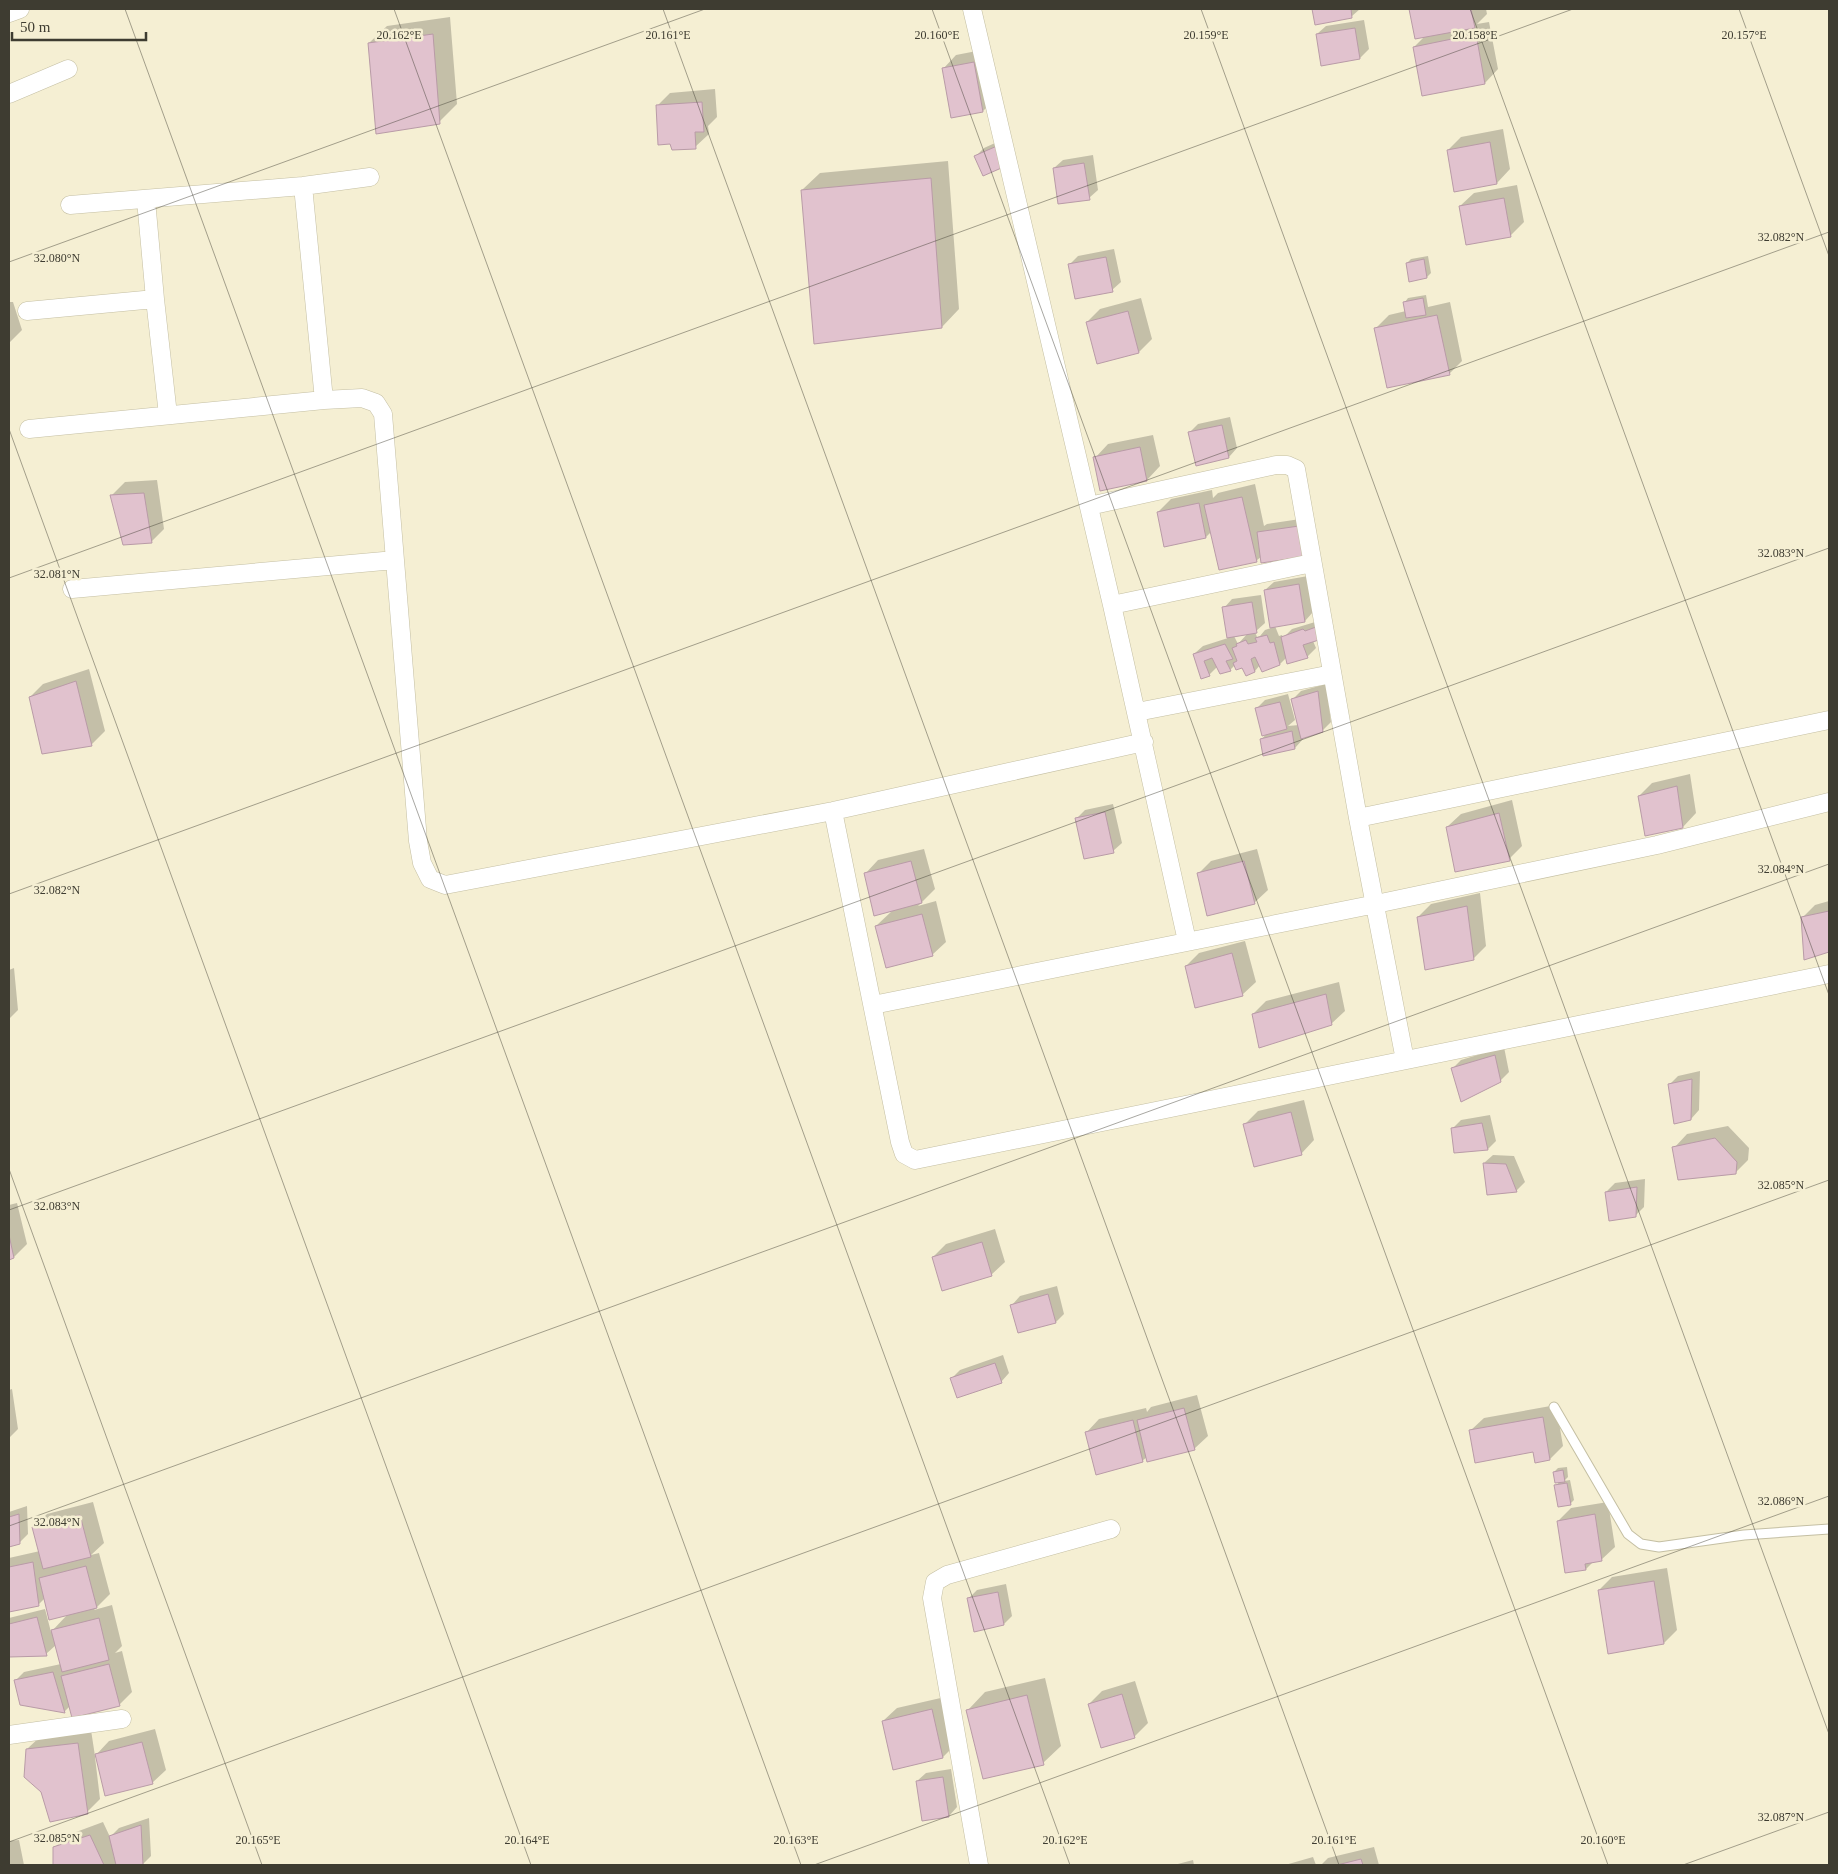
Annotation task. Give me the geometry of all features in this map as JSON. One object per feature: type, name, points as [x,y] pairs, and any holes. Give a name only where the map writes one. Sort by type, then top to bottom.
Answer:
[{"type":"street","points":[[9,13],[20,9]]},
{"type":"street","points":[[972,9],[1144,742],[1187,941]]},
{"type":"street","points":[[9,94],[68,68]]},
{"type":"street","points":[[70,205],[303,186],[370,177]]},
{"type":"street","points":[[303,186],[324,400]]},
{"type":"street","points":[[146,200],[168,415]]},
{"type":"street","points":[[27,311],[155,299]]},
{"type":"street","points":[[29,429],[324,400],[362,398],[376,403],[383,414],[418,841],[422,863],[430,879],[445,885],[833,811],[1144,742]]},
{"type":"street","points":[[1089,506],[1276,465],[1287,465],[1296,469],[1358,818],[1405,1060]]},
{"type":"street","points":[[72,589],[395,560]]},
{"type":"street","points":[[1112,605],[1312,563]]},
{"type":"street","points":[[1137,712],[1332,674]]},
{"type":"street","points":[[1358,818],[1829,720]]},
{"type":"street","points":[[873,1005],[1376,904],[1657,845],[1829,802]]},
{"type":"street","points":[[833,811],[900,1142],[904,1154],[915,1160],[1829,974]]},
{"type":"street","points":[[979,1865],[932,1598],[935,1582],[948,1575],[1112,1529]]},
{"type":"street","points":[[9,1735],[122,1719]]},
{"type":"lane","points":[[1554,1407],[1628,1534],[1641,1544],[1658,1547],[1744,1535],[1829,1529]]},
{"type":"building","points":[[1312,9],[1351,9],[1352,18],[1315,25]]},
{"type":"building","points":[[1409,9],[1471,9],[1475,28],[1415,39]]},
{"type":"building","points":[[1355,28],[1360,59],[1321,66],[1316,34]]},
{"type":"building","points":[[433,34],[440,124],[376,134],[368,43]]},
{"type":"building","points":[[1476,34],[1485,84],[1422,96],[1413,47]]},
{"type":"building","points":[[974,62],[983,112],[951,118],[942,68]]},
{"type":"building","points":[[702,102],[704,132],[695,132],[696,149],[672,150],[670,144],[658,145],[656,105]]},
{"type":"building","points":[[1490,142],[1497,184],[1454,192],[1447,150]]},
{"type":"building","points":[[997,146],[1006,166],[983,176],[974,156]]},
{"type":"building","points":[[1084,163],[1090,200],[1058,204],[1053,168]]},
{"type":"building","points":[[931,178],[942,328],[814,344],[801,190]]},
{"type":"building","points":[[1504,198],[1511,237],[1466,245],[1459,206]]},
{"type":"building","points":[[1106,257],[1113,292],[1075,299],[1068,264]]},
{"type":"building","points":[[1424,259],[1427,278],[1409,282],[1406,263]]},
{"type":"building","points":[[1423,298],[1426,315],[1406,318],[1403,302]]},
{"type":"building","points":[[1128,311],[1139,353],[1097,364],[1086,322]]},
{"type":"building","points":[[1437,315],[1450,375],[1387,388],[1374,328]]},
{"type":"building","points":[[1222,425],[1229,458],[1196,466],[1188,432]]},
{"type":"building","points":[[1140,447],[1147,481],[1100,491],[1093,457]]},
{"type":"building","points":[[144,493],[152,543],[123,545],[110,495]]},
{"type":"building","points":[[1242,497],[1257,562],[1219,570],[1204,505]]},
{"type":"building","points":[[1199,503],[1206,538],[1164,547],[1157,512]]},
{"type":"building","points":[[1299,526],[1303,557],[1261,563],[1257,532]]},
{"type":"building","points":[[1299,584],[1305,622],[1270,628],[1264,590]]},
{"type":"building","points":[[1252,602],[1257,633],[1227,638],[1222,607]]},
{"type":"building","points":[[1316,627],[1322,639],[1303,645],[1308,658],[1287,664],[1281,637],[1303,629],[1305,631]]},
{"type":"building","points":[[1267,635],[1270,643],[1274,642],[1280,665],[1262,672],[1255,657],[1251,659],[1255,672],[1246,676],[1242,668],[1236,670],[1233,663],[1237,661],[1232,648],[1246,640],[1248,644],[1257,642],[1255,638]]},
{"type":"building","points":[[1225,644],[1233,659],[1226,661],[1231,671],[1220,674],[1212,658],[1204,661],[1210,676],[1201,679],[1193,654]]},
{"type":"building","points":[[76,681],[92,746],[42,754],[29,697]]},
{"type":"building","points":[[1318,691],[1323,732],[1301,739],[1291,699]]},
{"type":"building","points":[[1280,702],[1287,729],[1262,736],[1255,708]]},
{"type":"building","points":[[1292,731],[1295,749],[1263,756],[1260,739]]},
{"type":"building","points":[[1677,786],[1683,828],[1645,836],[1638,796]]},
{"type":"building","points":[[1105,812],[1114,853],[1084,859],[1075,818]]},
{"type":"building","points":[[1499,813],[1510,861],[1455,872],[1446,827]]},
{"type":"building","points":[[911,861],[922,903],[874,916],[864,873]]},
{"type":"building","points":[[1244,861],[1255,904],[1207,916],[1197,873]]},
{"type":"building","points":[[1467,906],[1474,960],[1425,970],[1417,917]]},
{"type":"building","points":[[1829,911],[1829,952],[1804,960],[1801,917]]},
{"type":"building","points":[[922,914],[933,956],[886,968],[875,926]]},
{"type":"building","points":[[1232,953],[1243,996],[1195,1008],[1185,966]]},
{"type":"building","points":[[1326,994],[1332,1025],[1259,1048],[1252,1014]]},
{"type":"building","points":[[1495,1055],[1501,1082],[1461,1102],[1451,1068]]},
{"type":"building","points":[[1692,1079],[1691,1120],[1674,1124],[1668,1084]]},
{"type":"building","points":[[1291,1112],[1302,1155],[1254,1167],[1243,1124]]},
{"type":"building","points":[[1482,1123],[1488,1150],[1454,1153],[1451,1128]]},
{"type":"building","points":[[1715,1138],[1737,1162],[1736,1174],[1678,1180],[1672,1147]]},
{"type":"building","points":[[1483,1163],[1506,1164],[1517,1192],[1487,1195]]},
{"type":"building","points":[[1637,1187],[1636,1217],[1609,1221],[1605,1192]]},
{"type":"building","points":[[9,1235],[14,1258],[9,1260]]},
{"type":"building","points":[[982,1242],[992,1276],[942,1291],[932,1257]]},
{"type":"building","points":[[1048,1294],[1056,1323],[1018,1333],[1010,1305]]},
{"type":"building","points":[[995,1363],[1002,1383],[957,1398],[950,1378]]},
{"type":"building","points":[[1184,1408],[1195,1450],[1147,1462],[1137,1420]]},
{"type":"building","points":[[1543,1417],[1550,1460],[1535,1463],[1533,1452],[1475,1463],[1469,1430]]},
{"type":"building","points":[[1133,1420],[1143,1462],[1096,1475],[1085,1432]]},
{"type":"building","points":[[1563,1470],[1565,1482],[1555,1483],[1553,1472]]},
{"type":"building","points":[[1567,1483],[1571,1505],[1558,1507],[1554,1485]]},
{"type":"building","points":[[19,1514],[20,1544],[9,1547],[9,1517]]},
{"type":"building","points":[[1595,1514],[1602,1561],[1585,1564],[1586,1570],[1565,1573],[1557,1521]]},
{"type":"building","points":[[80,1515],[91,1557],[43,1569],[32,1527]]},
{"type":"building","points":[[33,1562],[39,1606],[9,1612],[9,1567]]},
{"type":"building","points":[[86,1566],[97,1608],[49,1620],[39,1578]]},
{"type":"building","points":[[1654,1581],[1664,1644],[1608,1654],[1598,1590]]},
{"type":"building","points":[[998,1592],[1004,1625],[974,1632],[967,1598]]},
{"type":"building","points":[[37,1617],[47,1656],[9,1657],[9,1624]]},
{"type":"building","points":[[99,1618],[109,1660],[62,1672],[51,1630]]},
{"type":"building","points":[[109,1664],[120,1706],[72,1718],[61,1676]]},
{"type":"building","points":[[53,1672],[65,1713],[20,1705],[14,1680]]},
{"type":"building","points":[[1122,1694],[1135,1738],[1101,1748],[1088,1704]]},
{"type":"building","points":[[1027,1695],[1044,1765],[983,1779],[966,1710]]},
{"type":"building","points":[[932,1709],[943,1758],[893,1770],[882,1721]]},
{"type":"building","points":[[142,1742],[153,1784],[105,1796],[95,1754]]},
{"type":"building","points":[[78,1743],[88,1814],[50,1822],[41,1792],[24,1777],[26,1749]]},
{"type":"building","points":[[943,1777],[949,1817],[922,1821],[916,1781]]},
{"type":"building","points":[[141,1825],[143,1865],[116,1865],[109,1836]]},
{"type":"building","points":[[90,1835],[104,1865],[53,1865],[53,1847]]},
{"type":"building","points":[[1361,1859],[1363,1865],[1337,1865]]}]
